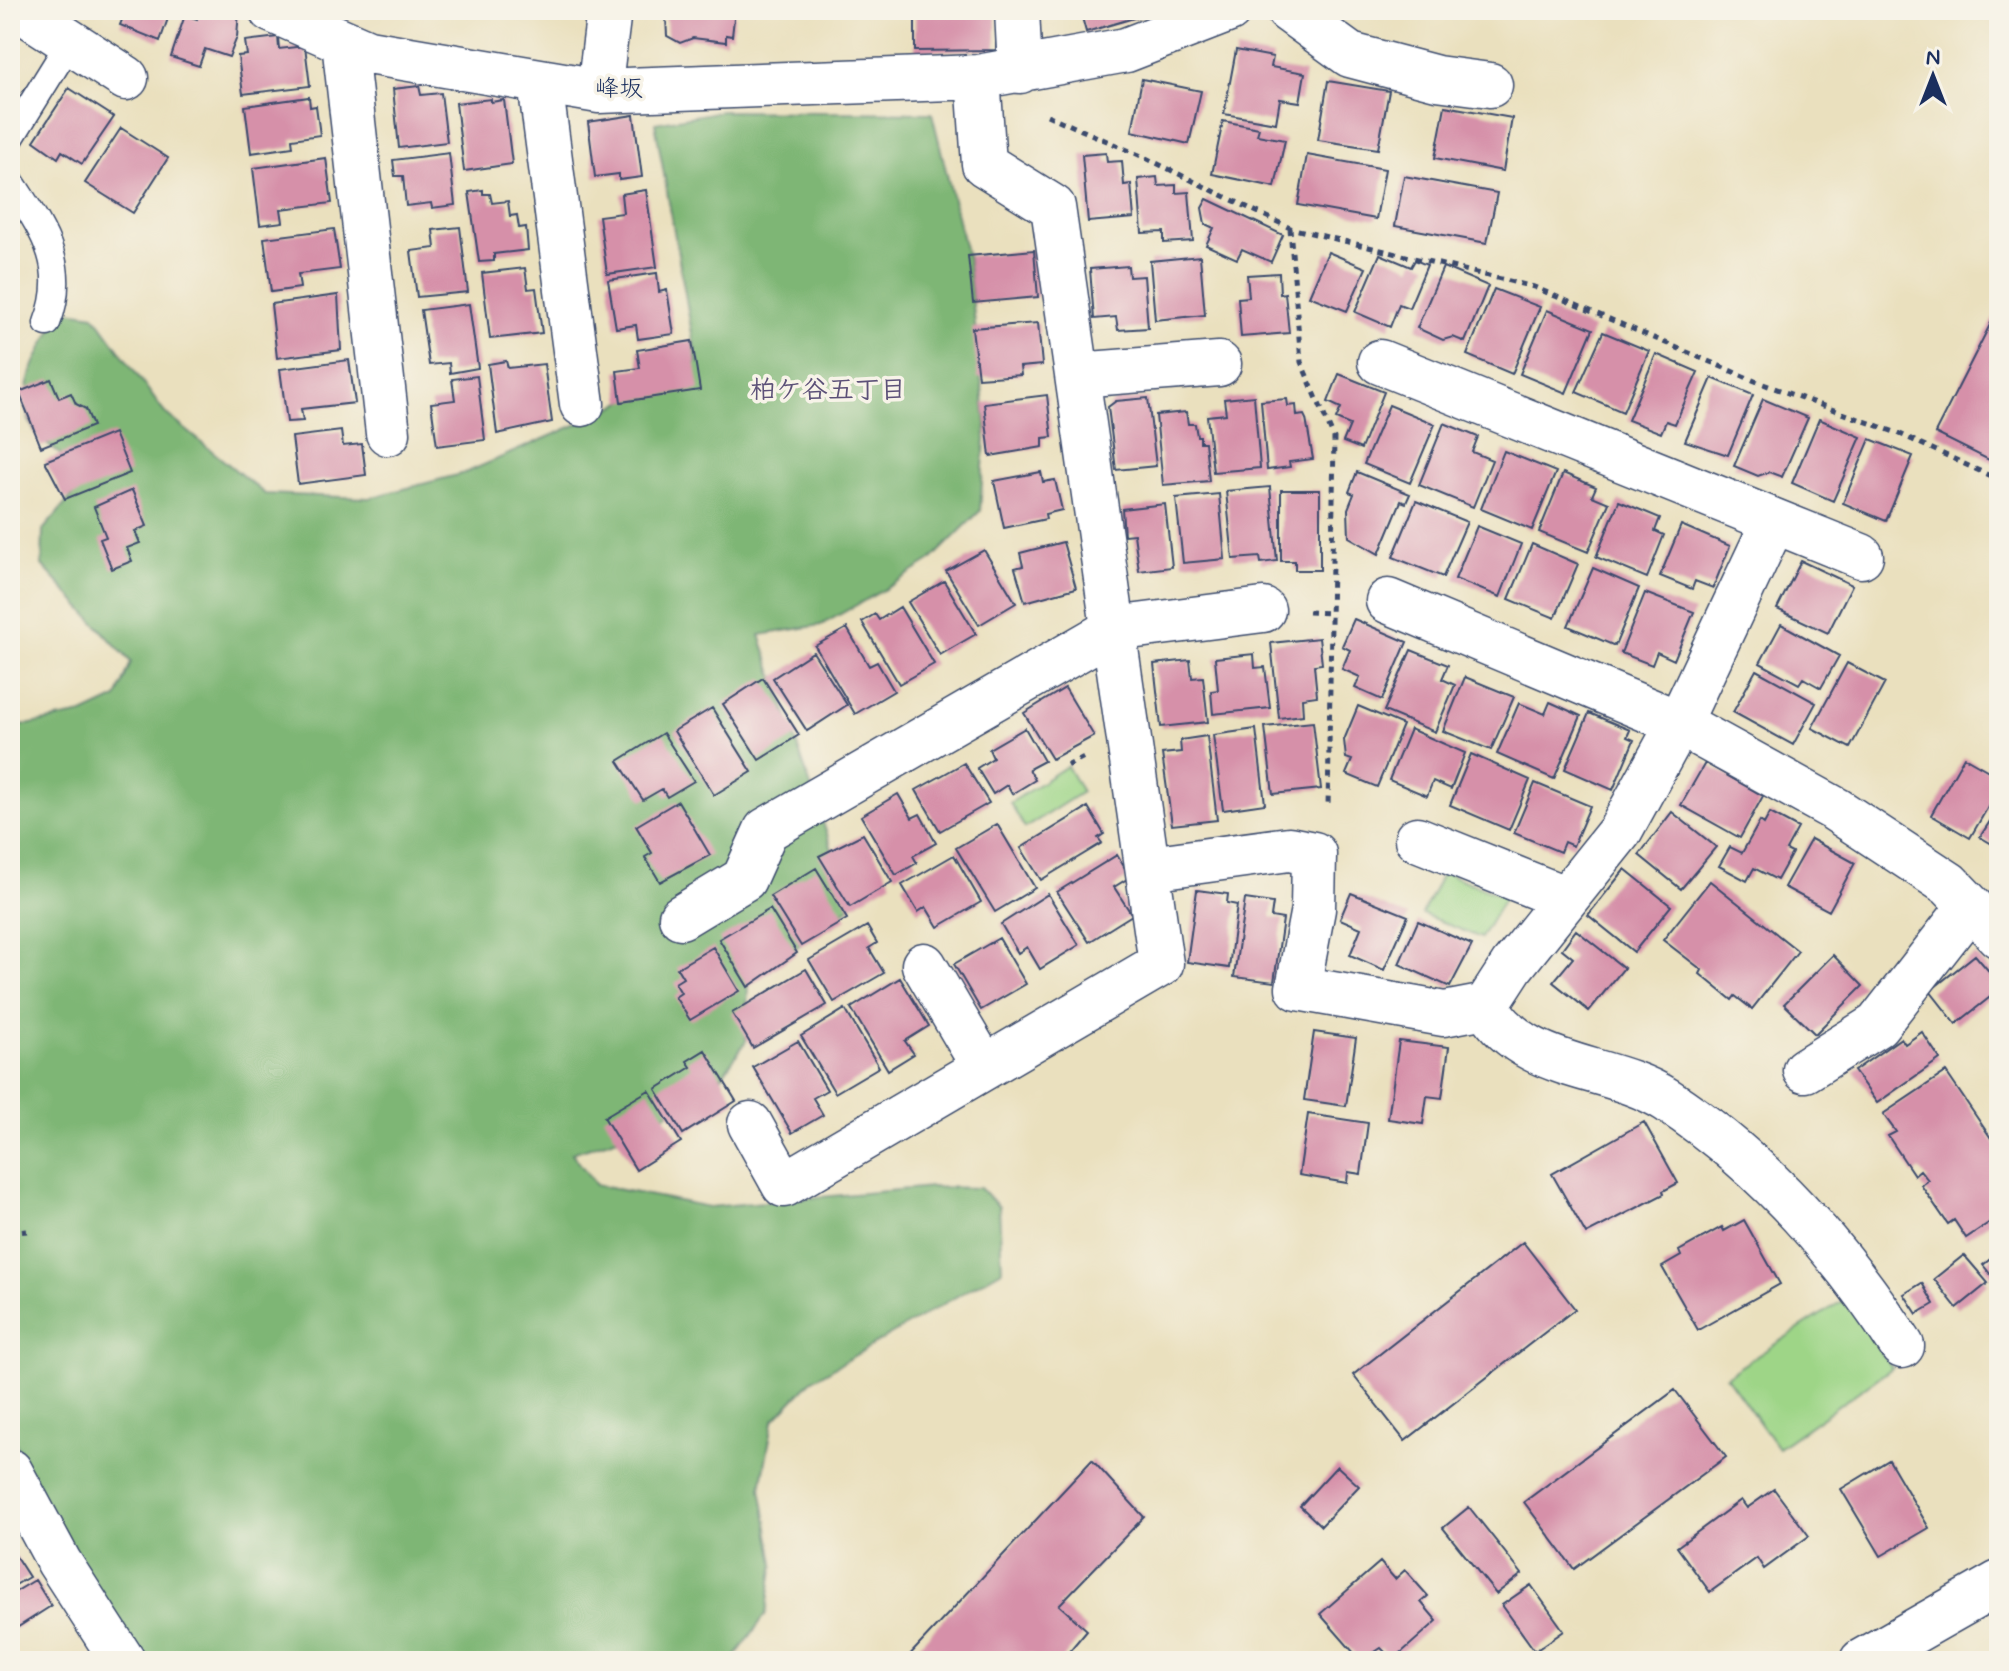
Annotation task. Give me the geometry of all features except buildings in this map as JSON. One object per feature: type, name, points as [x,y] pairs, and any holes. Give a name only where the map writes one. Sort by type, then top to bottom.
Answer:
[{"type":"street","points":[[21,10],[126,78]]},
{"type":"street","name":"峰坂","points":[[271,10],[368,52],[599,91],[999,74],[1126,50],[1229,10]]},
{"type":"street","points":[[599,91],[609,10]]},
{"type":"street","points":[[750,1124],[784,1185],[1161,964],[1053,207],[984,164],[999,74],[1017,10]]},
{"type":"street","points":[[1288,10],[1350,55],[1437,78],[1490,85]]},
{"type":"street","points":[[344,42],[388,433]]},
{"type":"street","points":[[540,83],[582,404]]},
{"type":"street","points":[[1380,362],[1861,556]]},
{"type":"street","points":[[1077,375],[1219,364]]},
{"type":"street","points":[[1149,868],[1289,849],[1314,854],[1313,909],[1298,988],[1444,1014],[1486,1006],[1564,898],[1620,831],[1679,723],[1774,521]]},
{"type":"street","points":[[1388,601],[1679,723],[1835,809],[1949,884],[1985,921],[1877,1025],[1805,1070]]},
{"type":"street","points":[[681,917],[744,879],[766,830],[1114,629],[1263,610]]},
{"type":"street","points":[[1417,839],[1564,898]]},
{"type":"street","points":[[924,965],[984,1067]]},
{"type":"street","points":[[1486,1006],[1495,1021],[1546,1057],[1627,1082],[1663,1098],[1698,1121],[1770,1181],[1829,1246],[1863,1287],[1902,1346]]},
{"type":"street","points":[[10,1471],[59,1562],[123,1661]]},
{"type":"street","points":[[1862,1661],[1999,1583]]},
{"type":"lane","points":[[10,139],[70,42]]},
{"type":"lane","points":[[10,180],[53,259],[58,280],[56,301],[47,323]]},
{"type":"path","points":[[1046,114],[1146,158],[1290,228],[1534,287],[1755,381],[1900,434],[1999,480]]},
{"type":"path","points":[[1290,228],[1301,362],[1334,438],[1328,810]]},
{"type":"path","points":[[10,1233],[27,1231]]},
{"type":"green space","points":[[722,111],[932,113],[968,261],[986,424],[980,511],[930,561],[885,589],[821,625],[760,635],[851,906],[748,984],[746,1041],[722,1076],[645,1129],[572,1153],[596,1185],[709,1207],[931,1187],[980,1188],[999,1207],[1002,1270],[811,1381],[773,1421],[761,1488],[774,1563],[766,1614],[732,1661],[105,1661],[10,1429],[10,728],[83,714],[117,698],[131,662],[42,565],[43,530],[74,494],[74,464],[43,441],[30,422],[26,406],[31,372],[64,310],[94,315],[164,412],[265,494],[369,498],[465,473],[592,418],[697,362],[655,123]]},
{"type":"green space","points":[[1067,766],[1082,792],[1025,828],[1010,803]]},
{"type":"green space","points":[[1443,872],[1505,897],[1481,938],[1422,914]]},
{"type":"green space","points":[[1845,1299],[1892,1368],[1778,1448],[1726,1376]]},
{"type":"district","name":"柏ケ谷五丁目","points":[[828,391]]}]
